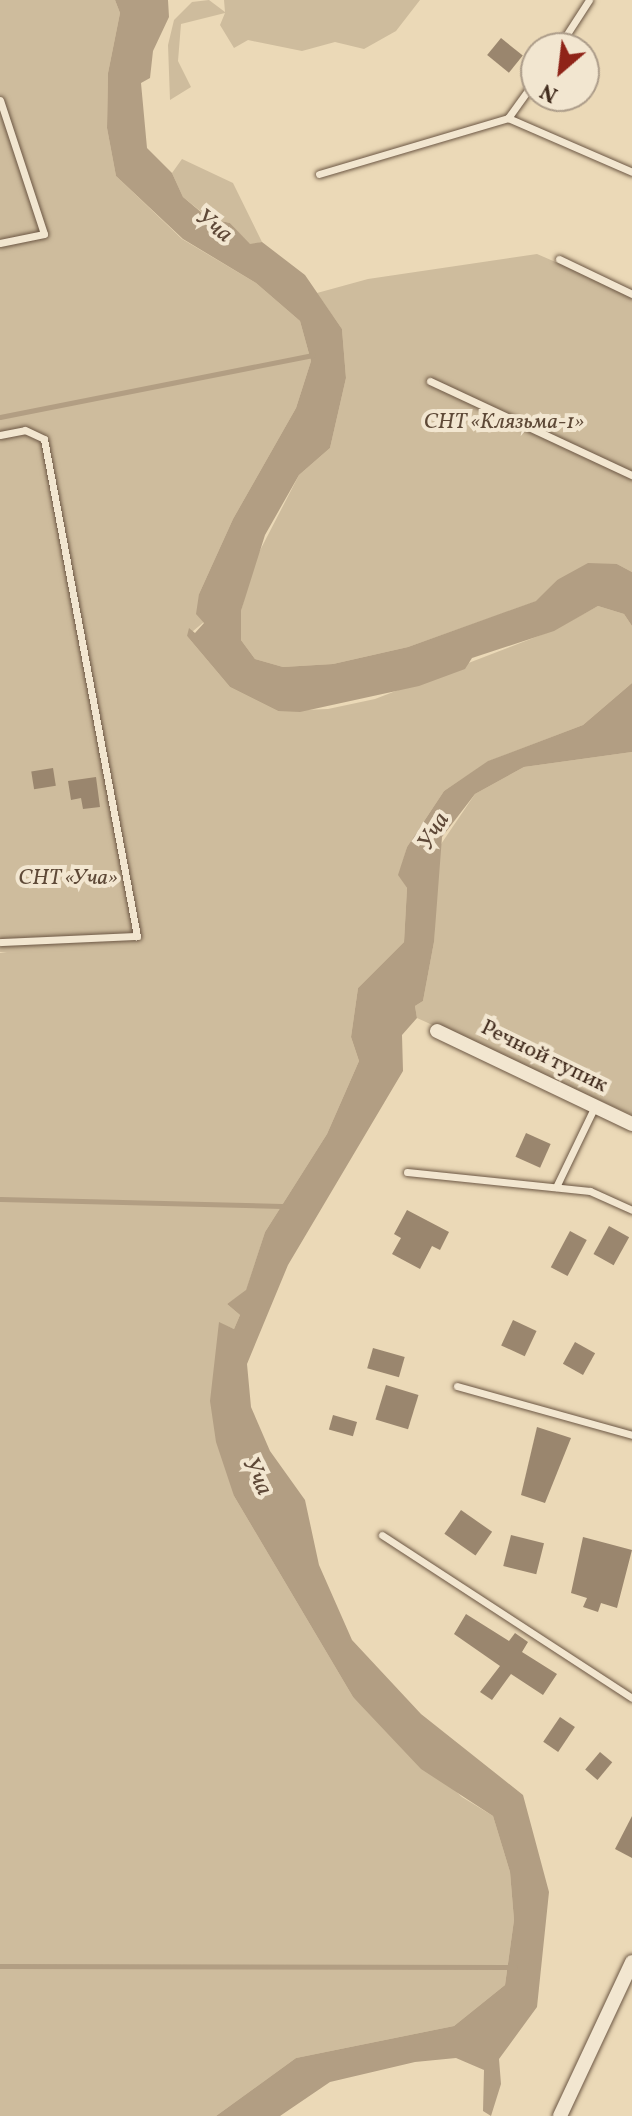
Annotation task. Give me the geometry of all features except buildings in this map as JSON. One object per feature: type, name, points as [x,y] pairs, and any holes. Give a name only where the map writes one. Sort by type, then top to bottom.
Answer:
[{"type":"street","name":"Речной тупик","points":[[437,1031],[632,1124]]},
{"type":"street","points":[[560,2116],[628,1981],[632,1962]]},
{"type":"lane","points":[[568,32],[589,0]]},
{"type":"lane","points":[[0,100],[44,234],[0,243]]},
{"type":"lane","points":[[319,174],[508,118],[520,101]]},
{"type":"lane","points":[[508,118],[632,172]]},
{"type":"lane","points":[[559,259],[632,294]]},
{"type":"lane","points":[[430,381],[632,475]]},
{"type":"lane","points":[[0,435],[25,430],[44,439],[137,936],[0,942]]},
{"type":"lane","points":[[556,1187],[595,1106]]},
{"type":"lane","points":[[407,1172],[590,1191],[632,1210]]},
{"type":"lane","points":[[457,1386],[632,1435]]},
{"type":"lane","points":[[382,1535],[632,1698]]},
{"type":"green space","name":"СНТ «Уча»","points":[[0,0],[115,0],[120,13],[108,73],[107,128],[116,176],[182,239],[256,283],[300,321],[311,361],[296,408],[233,519],[199,594],[204,622],[187,636],[230,687],[278,711],[328,709],[375,699],[554,630],[598,606],[624,614],[632,626],[632,683],[583,725],[489,761],[444,791],[407,847],[399,875],[407,888],[404,942],[358,988],[351,1037],[359,1061],[327,1134],[265,1232],[246,1291],[227,1304],[240,1315],[234,1329],[219,1323],[234,1496],[353,1697],[462,1797],[493,1816],[510,1872],[514,1920],[505,1985],[454,2026],[296,2058],[216,2116],[0,2116],[0,953],[7,952],[0,952]]},
{"type":"green space","points":[[209,0],[225,12],[224,0],[420,0],[396,31],[364,49],[335,42],[302,51],[248,40],[234,48],[220,25],[225,13],[181,24],[178,61],[191,87],[170,100],[168,45],[174,20],[192,2]]},
{"type":"green space","points":[[182,159],[233,183],[262,242],[250,245],[230,223],[209,218],[183,197],[172,173]]},
{"type":"green space","name":"СНТ «Клязьма-1»","points":[[537,254],[632,295],[632,572],[617,564],[557,580],[537,601],[408,647],[333,664],[283,667],[255,659],[241,640],[241,611],[254,562],[299,475],[330,448],[346,378],[342,329],[317,293],[368,279]]},
{"type":"green space","points":[[632,752],[632,1115],[417,1018],[415,1006],[423,1001],[434,942],[437,850],[475,794],[524,767]]},
{"type":"water","name":"Уча","points":[[115,0],[168,0],[169,17],[153,51],[150,78],[141,83],[147,148],[172,173],[183,197],[208,218],[230,223],[250,244],[262,242],[305,275],[342,329],[346,378],[330,448],[299,475],[265,535],[241,611],[241,640],[255,659],[283,667],[333,664],[408,647],[536,601],[557,580],[588,563],[617,564],[632,572],[632,626],[624,614],[598,606],[554,631],[472,658],[465,669],[419,686],[300,712],[278,711],[230,687],[187,636],[189,628],[195,633],[204,623],[196,614],[199,594],[233,519],[296,408],[311,361],[300,321],[256,283],[183,239],[116,176],[107,128],[108,73],[120,13]]},
{"type":"water","name":"Уча","points":[[632,683],[632,752],[524,767],[475,794],[442,837],[434,942],[423,1001],[415,1006],[417,1018],[402,1035],[403,1071],[288,1265],[247,1364],[251,1407],[270,1451],[305,1500],[319,1565],[352,1640],[421,1714],[523,1795],[549,1892],[537,2007],[499,2059],[501,2084],[491,2116],[483,2111],[484,2070],[456,2058],[415,2062],[330,2082],[280,2116],[216,2116],[296,2058],[454,2026],[505,1985],[514,1920],[510,1872],[493,1816],[421,1769],[353,1697],[234,1496],[216,1442],[210,1401],[219,1322],[234,1329],[240,1315],[227,1304],[246,1290],[265,1232],[327,1134],[359,1061],[351,1037],[358,988],[404,942],[407,888],[398,875],[407,847],[444,791],[488,761],[583,725]]},
{"type":"waterway","points":[[0,417],[313,355]]},
{"type":"waterway","points":[[0,1199],[282,1206]]},
{"type":"waterway","points":[[0,1966],[515,1967]]}]
